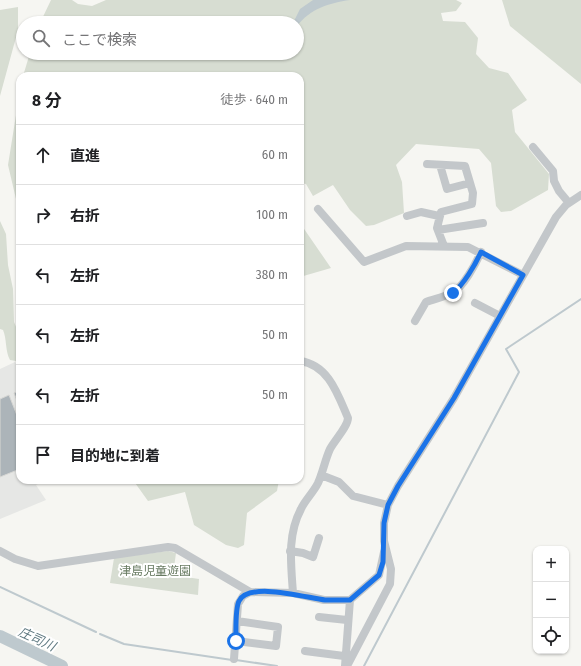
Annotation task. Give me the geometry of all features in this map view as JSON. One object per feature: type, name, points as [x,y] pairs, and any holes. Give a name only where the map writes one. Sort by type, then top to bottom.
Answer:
[{"type":"street","points":[[533,147],[553,171],[554,181],[559,191],[569,203]]},
{"type":"street","points":[[427,164],[465,166],[473,194],[472,204],[444,210],[439,216],[438,230],[444,246]]},
{"type":"street","points":[[440,165],[447,189],[470,183]]},
{"type":"street","points":[[346,666],[344,656],[350,600],[379,575],[383,562],[385,545],[384,523],[388,505],[398,486],[457,393],[556,217],[569,203],[581,195]]},
{"type":"street","points":[[318,209],[364,262],[406,246],[468,247],[481,252],[523,275]]},
{"type":"street","points":[[407,216],[421,212],[439,216]]},
{"type":"street","points":[[438,230],[482,223]]},
{"type":"street","points":[[415,321],[426,302],[453,293],[458,289],[473,268],[481,252]]},
{"type":"street","points":[[475,303],[500,316]]},
{"type":"street","points":[[293,593],[290,551],[291,537],[295,520],[321,476],[326,458],[336,437],[348,422],[348,418],[331,381],[315,366],[304,362]]},
{"type":"street","points":[[321,476],[339,482],[353,496],[388,505]]},
{"type":"street","points":[[290,551],[303,553],[313,557],[319,538]]},
{"type":"street","points":[[346,666],[390,584],[391,569],[385,545]]},
{"type":"street","points":[[0,551],[15,559],[38,566],[168,547],[175,548],[250,592],[293,593],[324,600],[350,600]]},
{"type":"street","points":[[234,659],[240,600],[250,592]]},
{"type":"street","points":[[319,617],[347,620]]},
{"type":"street","points":[[236,641],[276,646],[278,627],[237,621]]},
{"type":"street","points":[[306,651],[344,656]]},
{"type":"shaded area","points":[[313,0],[350,0],[327,5],[314,11],[304,18],[304,16],[296,16],[300,9]]},
{"type":"shaded area","points":[[15,362],[16,364],[16,484],[38,484],[36,485],[46,500],[0,519],[0,369]]},
{"type":"green space","points":[[51,0],[72,0],[78,4],[92,6],[106,0],[456,0],[462,3],[456,11],[441,13],[443,21],[465,22],[478,38],[476,54],[489,68],[508,73],[527,100],[512,110],[515,132],[549,174],[548,190],[511,211],[501,212],[496,206],[491,163],[479,149],[416,144],[396,165],[402,182],[404,213],[374,225],[366,226],[350,210],[333,185],[313,196],[306,184],[304,184],[304,72],[24,72],[28,60],[304,60],[304,16],[43,16]]},
{"type":"green space","points":[[502,0],[581,0],[581,84],[510,26]]},
{"type":"green space","points":[[18,7],[18,16],[16,16],[16,37],[0,96],[0,10]]},
{"type":"green space","points":[[16,115],[16,199],[8,165]]},
{"type":"green space","points":[[0,221],[6,234],[8,265],[13,289],[14,322],[16,327],[16,361],[10,360],[7,353],[3,330],[0,329]]},
{"type":"green space","points":[[304,229],[331,268],[304,276]]},
{"type":"green space","points":[[136,484],[278,484],[277,491],[247,513],[244,545],[238,548],[226,545],[194,525],[185,492],[148,501]]},
{"type":"green space","name":"津島児童遊園","points":[[168,551],[176,553],[173,575],[199,579],[198,595],[110,583],[114,558]]},
{"type":"building","points":[[9,395],[16,413],[16,471],[0,477],[0,399]]},
{"type":"waterway","points":[[364,666],[519,372],[506,349],[581,299]]},
{"type":"waterway","points":[[0,587],[96,632]]},
{"type":"waterway","points":[[100,634],[124,644],[232,660]]},
{"type":"waterway","name":"庄司川","points":[[0,636],[62,666]]},
{"type":"waterway","points":[[236,660],[277,666]]},
{"type":"route","points":[[236,641],[238,604],[243,596],[250,592],[293,593],[324,600],[350,600],[379,575],[383,562],[385,545],[384,523],[388,505],[398,486],[466,378],[523,275],[481,252],[473,268],[465,277],[458,289],[453,293]]}]
